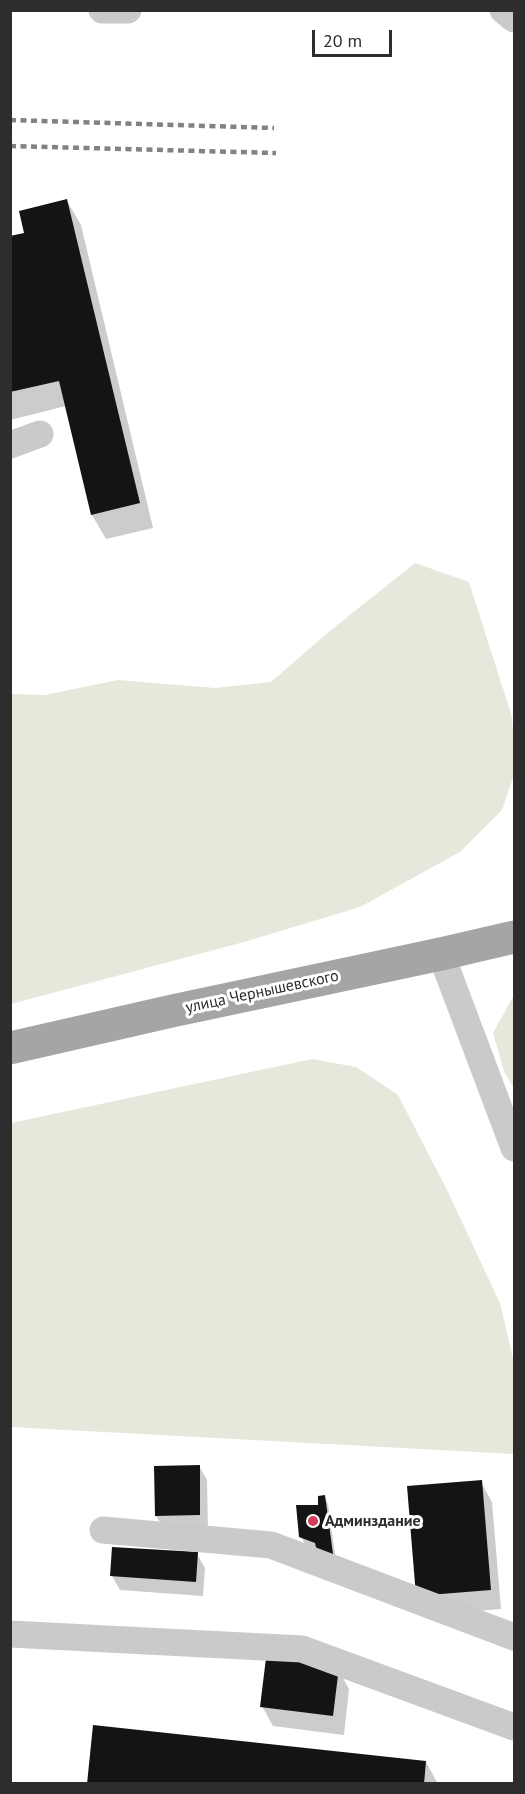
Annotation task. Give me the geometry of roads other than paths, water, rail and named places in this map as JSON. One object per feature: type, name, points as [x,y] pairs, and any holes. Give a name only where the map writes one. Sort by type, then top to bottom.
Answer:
[{"type":"main road","name":"улица Чернышевского","points":[[10,1048],[514,937]]},
{"type":"street","points":[[102,10],[128,10]]},
{"type":"street","points":[[503,10],[514,20]]},
{"type":"street","points":[[10,445],[40,434]]},
{"type":"street","points":[[441,954],[506,1111],[514,1148]]},
{"type":"street","points":[[103,1530],[271,1545],[514,1637]]},
{"type":"street","points":[[10,1634],[302,1649],[514,1727]]},
{"type":"railway","points":[[10,120],[274,128]]},
{"type":"railway","points":[[10,146],[276,153]]},
{"type":"place","name":"Админздание","points":[[313,1521]]}]
